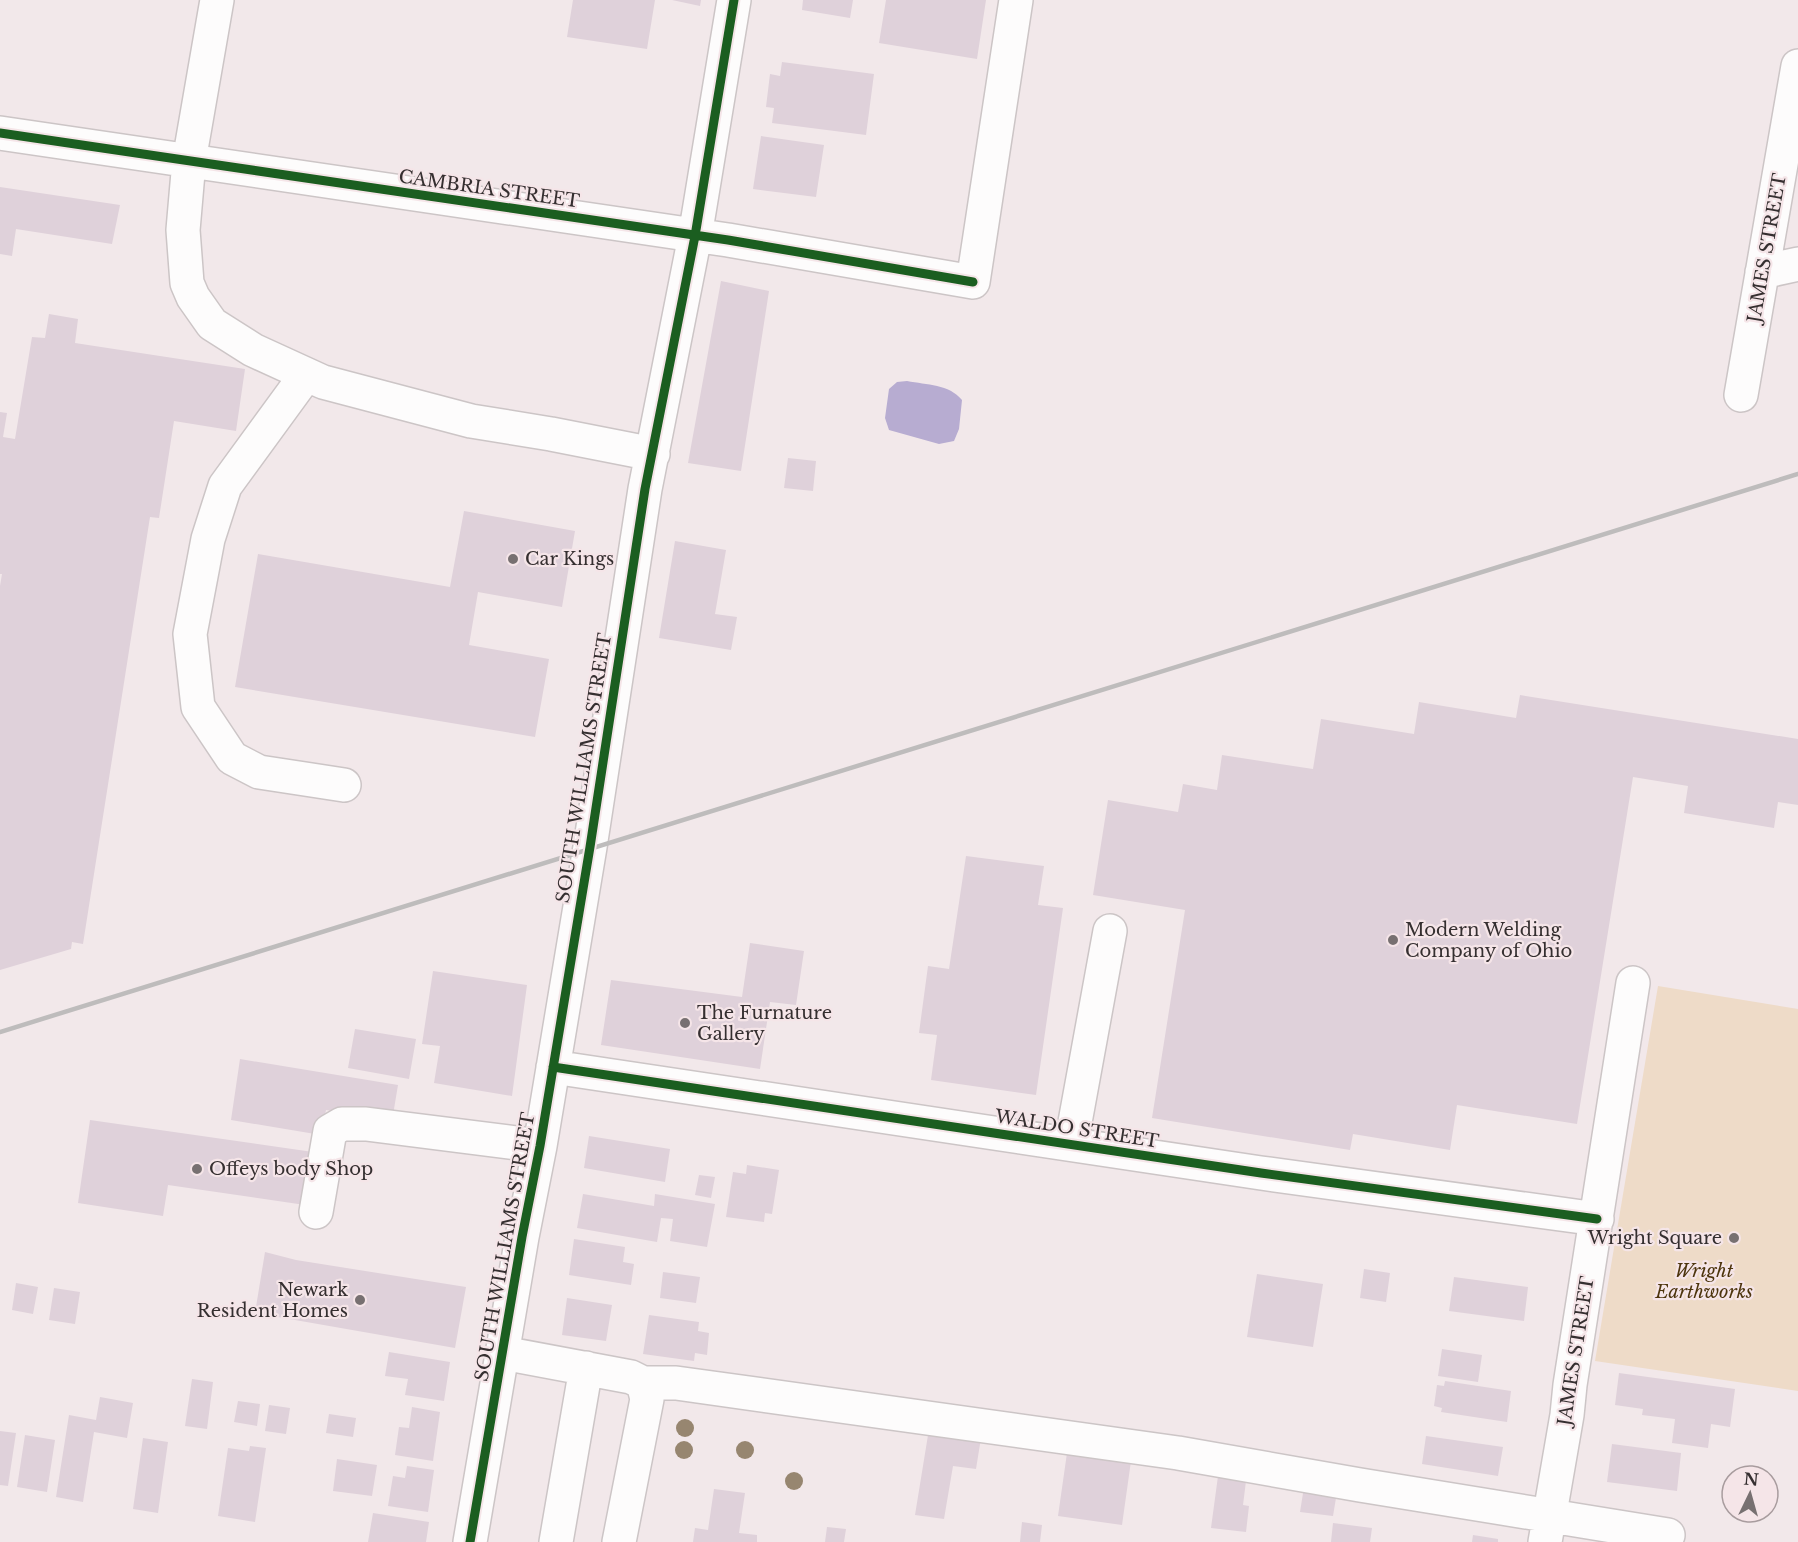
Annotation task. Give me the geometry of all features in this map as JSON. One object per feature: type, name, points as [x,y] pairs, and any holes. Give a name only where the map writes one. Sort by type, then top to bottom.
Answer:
[{"type":"street","points":[[217,0],[189,161],[183,249],[187,283],[193,297],[212,324],[254,350],[323,382],[471,421],[653,454]]},
{"type":"street","name":"SOUTH WILLIAMS STREET","points":[[470,1542],[522,1237],[540,1146],[645,489],[695,236],[734,0]]},
{"type":"street","name":"CAMBRIA STREET","points":[[0,133],[695,236],[973,282],[1016,0]]},
{"type":"street","name":"JAMES STREET","points":[[1741,395],[1798,66]]},
{"type":"street","points":[[1762,272],[1798,264]]},
{"type":"street","points":[[306,375],[225,486],[208,539],[190,634],[198,707],[232,758],[259,772],[344,785]]},
{"type":"street","points":[[1071,1144],[1110,931]]},
{"type":"street","name":"JAMES STREET","points":[[1547,1530],[1633,983]]},
{"type":"street","name":"WALDO STREET","points":[[553,1067],[1597,1219]]},
{"type":"street","points":[[316,1212],[330,1131],[342,1124],[540,1146]]},
{"type":"street","points":[[503,1353],[631,1377],[643,1383],[676,1383],[1178,1453],[1547,1530],[1668,1535]]},
{"type":"street","points":[[556,1542],[586,1368]]},
{"type":"street","points":[[619,1542],[647,1399],[643,1383]]},
{"type":"green space","name":"Wright Earthworks","points":[[1658,986],[1798,1009],[1798,1391],[1595,1361]]},
{"type":"shaded area","points":[[907,381],[944,388],[962,400],[959,429],[954,441],[939,444],[889,430],[885,418],[889,389],[897,382]]},
{"type":"building","points":[[573,0],[655,0],[647,49],[567,37]]},
{"type":"building","points":[[672,0],[701,0],[700,6]]},
{"type":"building","points":[[803,0],[853,0],[850,18],[802,10]]},
{"type":"building","points":[[886,0],[986,0],[977,59],[879,43]]},
{"type":"building","points":[[782,62],[874,74],[866,135],[772,123],[774,108],[766,107],[770,74],[780,76]]},
{"type":"building","points":[[761,136],[824,145],[816,197],[753,189]]},
{"type":"building","points":[[0,187],[120,205],[112,244],[16,229],[12,256],[0,254]]},
{"type":"building","points":[[721,281],[769,291],[741,471],[688,463]]},
{"type":"building","points":[[49,314],[78,319],[75,343],[245,369],[236,431],[174,421],[159,518],[150,517],[83,944],[72,942],[71,949],[0,970],[0,586],[2,574],[0,574],[0,412],[7,413],[3,437],[15,439],[32,337],[45,338]]},
{"type":"building","points":[[788,458],[816,461],[813,491],[784,488]]},
{"type":"building","points":[[464,511],[575,531],[562,607],[478,592],[469,645],[549,659],[535,737],[235,687],[258,554],[450,587]]},
{"type":"building","points":[[675,541],[726,550],[715,614],[737,617],[731,650],[659,638]]},
{"type":"building","name":"Modern Welding Company of Ohio","points":[[1520,695],[1798,739],[1798,805],[1778,802],[1774,828],[1684,813],[1688,786],[1633,777],[1577,1124],[1457,1105],[1450,1150],[1353,1134],[1350,1150],[1152,1118],[1185,910],[1093,895],[1108,800],[1178,812],[1183,784],[1217,790],[1222,755],[1313,769],[1321,719],[1414,734],[1419,702],[1516,718]]},
{"type":"building","points":[[966,856],[1044,866],[1038,905],[1063,908],[1036,1095],[931,1080],[937,1035],[919,1033],[928,966],[949,969]]},
{"type":"building","name":"The Furnature Gallery","points":[[750,943],[804,951],[796,1005],[770,1002],[760,1069],[601,1045],[611,980],[742,997]]},
{"type":"building","points":[[433,971],[527,985],[512,1096],[434,1083],[440,1046],[422,1044]]},
{"type":"building","points":[[355,1029],[416,1039],[409,1079],[348,1068]]},
{"type":"building","points":[[240,1059],[398,1085],[392,1121],[326,1110],[321,1135],[231,1120]]},
{"type":"building","name":"Offeys body Shop","points":[[90,1120],[313,1152],[305,1205],[168,1185],[163,1216],[78,1203]]},
{"type":"building","points":[[589,1136],[670,1149],[665,1182],[584,1168]]},
{"type":"building","points":[[747,1165],[779,1170],[772,1214],[765,1213],[764,1222],[726,1217],[733,1172],[746,1174]]},
{"type":"building","points":[[699,1175],[715,1177],[711,1198],[695,1195]]},
{"type":"building","points":[[583,1194],[654,1206],[655,1194],[715,1204],[707,1247],[670,1241],[673,1219],[661,1218],[657,1242],[577,1228]]},
{"type":"building","points":[[574,1239],[625,1247],[623,1262],[634,1264],[631,1285],[569,1275]]},
{"type":"building","name":"Newark Resident Homes","points":[[265,1252],[296,1260],[466,1287],[455,1348],[255,1313]]},
{"type":"building","points":[[1364,1269],[1390,1273],[1386,1302],[1360,1298]]},
{"type":"building","points":[[663,1272],[700,1277],[696,1303],[660,1298]]},
{"type":"building","points":[[1257,1274],[1323,1284],[1313,1347],[1247,1337]]},
{"type":"building","points":[[1454,1277],[1528,1287],[1524,1321],[1449,1311]]},
{"type":"building","points":[[16,1283],[38,1287],[33,1314],[12,1310]]},
{"type":"building","points":[[54,1288],[80,1292],[75,1324],[49,1320]]},
{"type":"building","points":[[567,1298],[612,1305],[606,1341],[562,1335]]},
{"type":"building","points":[[649,1315],[699,1322],[698,1331],[709,1333],[707,1355],[695,1353],[694,1361],[643,1354]]},
{"type":"building","points":[[1442,1349],[1482,1355],[1478,1382],[1438,1376]]},
{"type":"building","points":[[389,1352],[450,1362],[444,1401],[405,1395],[408,1379],[385,1376]]},
{"type":"building","points":[[1619,1373],[1735,1389],[1730,1427],[1711,1424],[1708,1448],[1672,1443],[1675,1419],[1642,1415],[1643,1409],[1615,1405]]},
{"type":"building","points":[[192,1379],[213,1382],[207,1429],[185,1426]]},
{"type":"building","points":[[1445,1381],[1511,1391],[1507,1422],[1441,1412],[1442,1408],[1434,1406],[1437,1385],[1444,1386]]},
{"type":"building","points":[[100,1397],[133,1403],[127,1438],[94,1432],[83,1502],[56,1497],[69,1415],[96,1420]]},
{"type":"building","points":[[238,1401],[260,1404],[257,1426],[234,1422]]},
{"type":"building","points":[[269,1405],[290,1408],[286,1434],[265,1431]]},
{"type":"building","points":[[412,1407],[440,1412],[433,1461],[395,1455],[399,1427],[409,1428]]},
{"type":"building","points":[[329,1414],[356,1418],[353,1437],[326,1433]]},
{"type":"building","points":[[929,1429],[981,1438],[976,1469],[953,1466],[944,1519],[915,1515]]},
{"type":"building","points":[[0,1431],[16,1433],[8,1486],[0,1485]]},
{"type":"building","points":[[25,1435],[55,1440],[47,1492],[17,1487]]},
{"type":"building","points":[[1426,1436],[1503,1447],[1498,1476],[1422,1464]]},
{"type":"building","points":[[143,1438],[168,1442],[158,1513],[133,1509]]},
{"type":"building","points":[[1612,1444],[1681,1453],[1677,1491],[1607,1482]]},
{"type":"building","points":[[250,1446],[266,1448],[255,1522],[218,1516],[228,1448],[249,1451]]},
{"type":"building","points":[[1067,1453],[1131,1461],[1122,1525],[1058,1516]]},
{"type":"building","points":[[337,1459],[377,1465],[372,1496],[333,1491]]},
{"type":"building","points":[[407,1466],[434,1470],[428,1512],[388,1506],[393,1476],[405,1478]]},
{"type":"building","points":[[1218,1476],[1246,1481],[1243,1505],[1249,1506],[1246,1532],[1211,1528]]},
{"type":"building","points":[[1304,1487],[1337,1492],[1333,1516],[1300,1512]]},
{"type":"building","points":[[714,1489],[745,1493],[739,1533],[757,1535],[757,1542],[693,1542],[695,1528],[708,1530]]},
{"type":"building","points":[[373,1513],[429,1522],[426,1542],[368,1542]]},
{"type":"building","points":[[1022,1522],[1042,1525],[1040,1542],[1020,1542]]},
{"type":"building","points":[[1333,1523],[1372,1528],[1370,1542],[1331,1542]]},
{"type":"building","points":[[827,1527],[846,1529],[844,1542],[825,1542]]},
{"type":"building","points":[[1473,1535],[1498,1539],[1498,1542],[1472,1542]]},
{"type":"railway","points":[[0,1032],[1798,474]]},
{"type":"cycle path","points":[[470,1542],[590,847],[645,489],[695,236],[734,0]]},
{"type":"cycle path","points":[[0,133],[728,240],[973,282]]},
{"type":"cycle path","points":[[553,1067],[1261,1173],[1597,1219]]},
{"type":"place","name":"Car Kings","points":[[513,559]]},
{"type":"place","name":"Modern Welding Company of Ohio","points":[[1393,940]]},
{"type":"place","name":"The Furnature Gallery","points":[[685,1023]]},
{"type":"place","name":"Offeys body Shop","points":[[197,1169]]},
{"type":"place","name":"Wright Square","points":[[1734,1238]]},
{"type":"place","name":"Newark Resident Homes","points":[[360,1300]]}]
